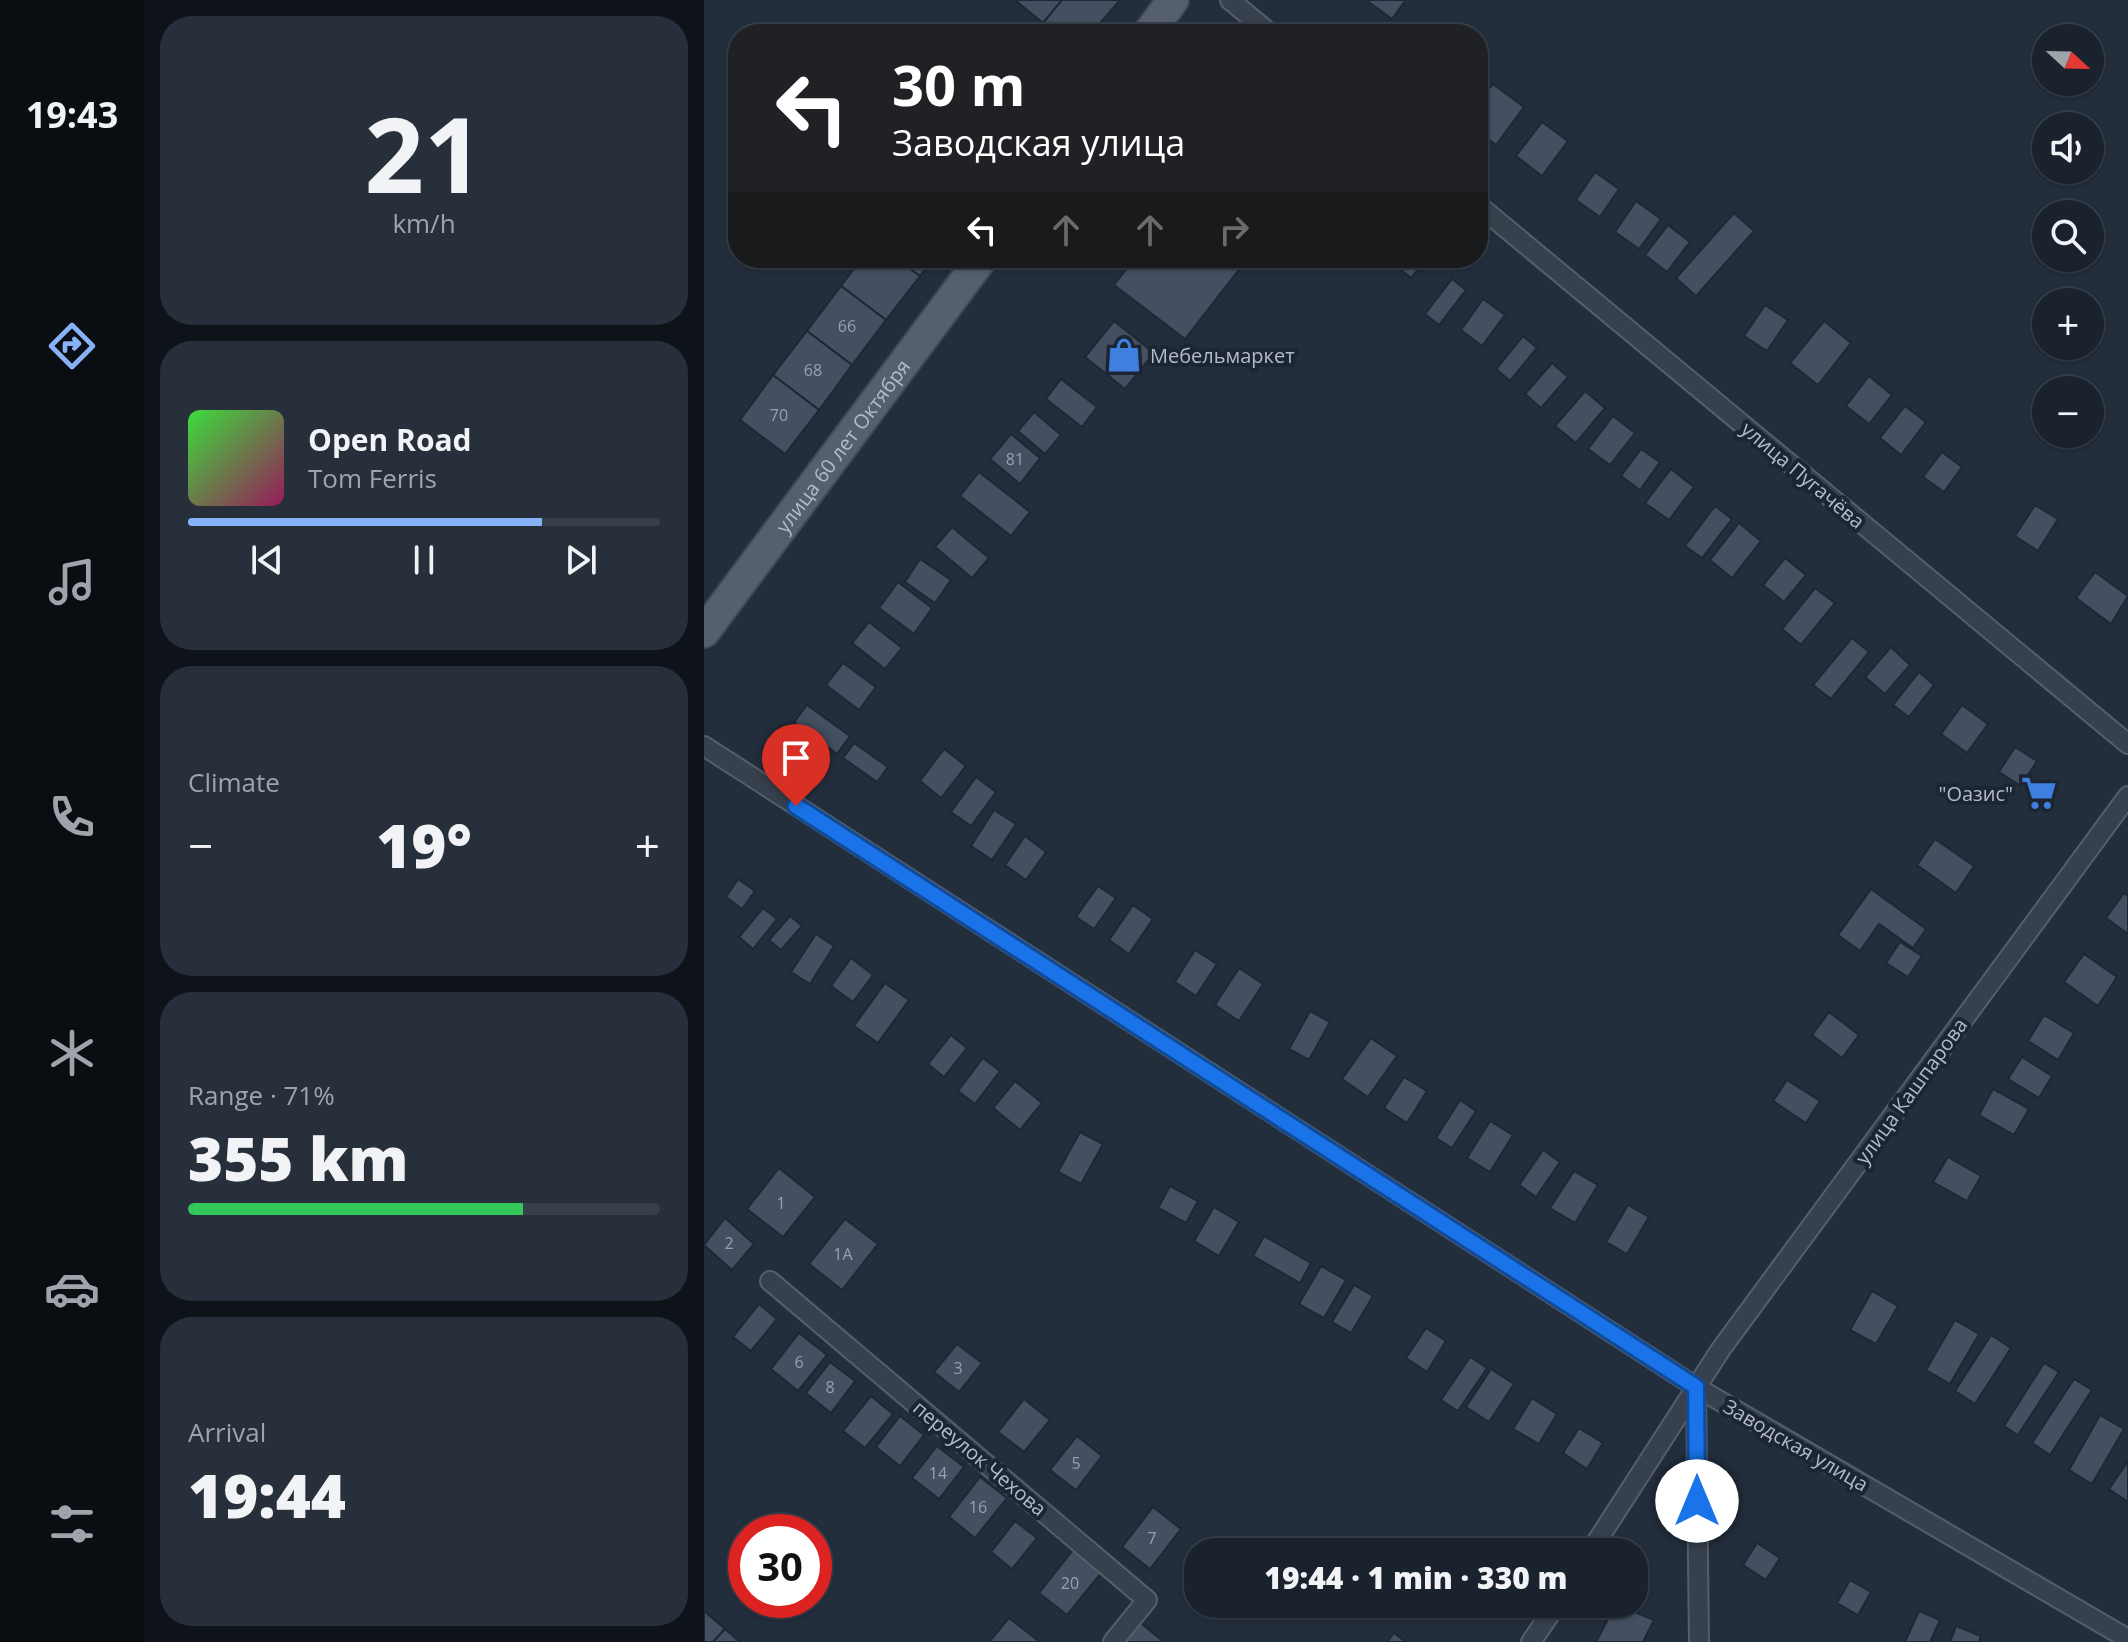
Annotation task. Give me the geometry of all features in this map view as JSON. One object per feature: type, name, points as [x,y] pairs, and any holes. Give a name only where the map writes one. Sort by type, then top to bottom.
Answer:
[{"type":"main road","points":[[1155,24],[1173,0]]},
{"type":"main road","name":"улица 60 лет Октября","points":[[704,632],[975,268]]},
{"type":"street","points":[[1230,0],[1259,24]]},
{"type":"street","name":"улица Пугачёва","points":[[1488,213],[2128,744]]},
{"type":"street","name":"Заводская улица","points":[[704,746],[1696,1387],[2128,1639]]},
{"type":"street","name":"улица Кашпарова","points":[[1599,1538],[1696,1387],[2128,796]]},
{"type":"street","name":"переулок Чехова","points":[[770,1281],[1147,1600],[1113,1642]]},
{"type":"street","points":[[1696,1387],[1699,1642]]},
{"type":"street","points":[[1531,1642],[1547,1618]]},
{"type":"building","points":[[1015,0],[1062,0],[1043,23]]},
{"type":"building","points":[[1062,0],[1120,0],[1100,24],[1043,23]]},
{"type":"building","points":[[1366,0],[1405,0],[1405,1],[1392,19]]},
{"type":"building","points":[[1493,84],[1524,107],[1496,145],[1488,139],[1488,90]]},
{"type":"building","points":[[1542,122],[1568,141],[1542,176],[1516,156]]},
{"type":"building","points":[[1595,172],[1619,189],[1600,217],[1576,200]]},
{"type":"building","points":[[1636,201],[1661,219],[1639,249],[1615,232]]},
{"type":"building","points":[[1734,213],[1754,231],[1696,296],[1676,278]]},
{"type":"building","points":[[1668,225],[1690,242],[1667,272],[1645,255]]},
{"type":"building","points":[[854,268],[909,268],[920,276],[886,320],[841,286]]},
{"type":"building","points":[[909,268],[926,268],[920,276]]},
{"type":"building","points":[[1127,268],[1240,268],[1185,339],[1114,285]]},
{"type":"building","points":[[1399,268],[1419,268],[1411,278]]},
{"type":"building","points":[[1452,279],[1466,290],[1439,325],[1425,314]]},
{"type":"building","points":[[841,286],[886,320],[852,365],[807,331]]},
{"type":"building","points":[[1483,299],[1505,315],[1482,346],[1461,330]]},
{"type":"building","points":[[1765,305],[1788,320],[1767,351],[1744,336]]},
{"type":"building","points":[[1114,321],[1154,353],[1125,389],[1085,357]]},
{"type":"building","points":[[1824,321],[1851,343],[1818,385],[1790,363]]},
{"type":"building","points":[[807,331],[852,365],[819,410],[773,375]]},
{"type":"building","points":[[1523,336],[1537,348],[1510,381],[1496,369]]},
{"type":"building","points":[[1552,363],[1568,377],[1541,408],[1525,394]]},
{"type":"building","points":[[773,375],[819,410],[785,454],[740,420]]},
{"type":"building","points":[[1869,376],[1892,395],[1869,424],[1846,406]]},
{"type":"building","points":[[1061,379],[1097,407],[1082,427],[1046,399]]},
{"type":"building","points":[[1585,391],[1605,408],[1576,443],[1555,426]]},
{"type":"building","points":[[1905,406],[1926,422],[1901,455],[1880,438]]},
{"type":"building","points":[[1034,412],[1061,435],[1045,454],[1018,431]]},
{"type":"building","points":[[1613,416],[1635,433],[1610,465],[1588,449]]},
{"type":"building","points":[[1011,434],[1040,458],[1020,484],[990,459]]},
{"type":"building","points":[[1641,449],[1660,462],[1640,490],[1621,476]]},
{"type":"building","points":[[1942,452],[1962,467],[1944,492],[1923,477]]},
{"type":"building","points":[[1671,469],[1694,487],[1669,520],[1645,503]]},
{"type":"building","points":[[979,472],[1030,512],[1011,536],[960,496]]},
{"type":"building","points":[[2035,505],[2058,519],[2038,551],[2015,536]]},
{"type":"building","points":[[1715,506],[1732,519],[1702,558],[1685,546]]},
{"type":"building","points":[[1739,523],[1761,541],[1732,578],[1710,560]]},
{"type":"building","points":[[952,527],[989,558],[972,578],[935,547]]},
{"type":"building","points":[[1785,558],[1806,575],[1784,602],[1763,585]]},
{"type":"building","points":[[920,559],[951,580],[935,603],[905,582]]},
{"type":"building","points":[[2095,572],[2128,596],[2111,624],[2076,598]]},
{"type":"building","points":[[898,582],[932,608],[914,634],[879,608]]},
{"type":"building","points":[[1815,588],[1835,603],[1801,645],[1782,629]]},
{"type":"building","points":[[869,622],[902,648],[885,669],[852,643]]},
{"type":"building","points":[[1852,638],[1869,652],[1831,699],[1813,685]]},
{"type":"building","points":[[1891,647],[1910,665],[1885,694],[1865,677]]},
{"type":"building","points":[[843,663],[876,687],[859,710],[826,685]]},
{"type":"building","points":[[1919,672],[1934,685],[1909,717],[1893,705]]},
{"type":"building","points":[[807,705],[850,736],[837,754],[794,722]]},
{"type":"building","points":[[1962,705],[1988,724],[1967,753],[1941,734]]},
{"type":"building","points":[[854,743],[888,767],[877,782],[843,758]]},
{"type":"building","points":[[2015,747],[2037,761],[2021,786],[1999,772]]},
{"type":"building","points":[[944,749],[966,766],[941,798],[920,781]]},
{"type":"building","points":[[976,777],[996,792],[971,826],[951,812]]},
{"type":"building","points":[[994,810],[1016,824],[992,860],[971,846]]},
{"type":"building","points":[[1025,836],[1046,852],[1026,880],[1005,865]]},
{"type":"building","points":[[1935,839],[1974,866],[1956,893],[1917,865]]},
{"type":"building","points":[[738,879],[755,891],[742,909],[726,897]]},
{"type":"building","points":[[1098,886],[1116,898],[1094,929],[1076,917]]},
{"type":"building","points":[[1871,889],[1926,929],[1913,948],[1879,924],[1860,951],[1838,935]]},
{"type":"building","points":[[2124,893],[2128,896],[2128,934],[2106,918]]},
{"type":"building","points":[[1133,905],[1153,919],[1129,954],[1109,940]]},
{"type":"building","points":[[763,908],[777,919],[753,949],[739,937]]},
{"type":"building","points":[[790,916],[802,926],[781,950],[769,940]]},
{"type":"building","points":[[816,934],[834,946],[810,984],[791,972]]},
{"type":"building","points":[[1900,942],[1922,956],[1908,977],[1886,963]]},
{"type":"building","points":[[1195,950],[1217,964],[1196,996],[1175,982]]},
{"type":"building","points":[[2084,954],[2117,977],[2098,1006],[2064,982]]},
{"type":"building","points":[[851,958],[873,975],[853,1002],[831,986]]},
{"type":"building","points":[[1239,968],[1263,984],[1239,1021],[1215,1005]]},
{"type":"building","points":[[885,983],[909,1000],[878,1043],[854,1026]]},
{"type":"building","points":[[1310,1011],[1330,1022],[1309,1060],[1289,1049]]},
{"type":"building","points":[[1829,1012],[1859,1035],[1842,1058],[1812,1035]]},
{"type":"building","points":[[2044,1015],[2074,1033],[2058,1060],[2028,1041]]},
{"type":"building","points":[[951,1035],[967,1048],[944,1077],[928,1064]]},
{"type":"building","points":[[1371,1038],[1397,1056],[1368,1097],[1342,1079]]},
{"type":"building","points":[[2022,1057],[2052,1076],[2039,1098],[2008,1079]]},
{"type":"building","points":[[983,1058],[1000,1071],[975,1104],[958,1091]]},
{"type":"building","points":[[1404,1077],[1427,1091],[1407,1123],[1384,1108]]},
{"type":"building","points":[[1787,1080],[1820,1101],[1806,1123],[1773,1101]]},
{"type":"building","points":[[1015,1081],[1042,1103],[1020,1130],[993,1108]]},
{"type":"building","points":[[1993,1089],[2029,1109],[2014,1135],[1979,1115]]},
{"type":"building","points":[[1460,1100],[1476,1111],[1452,1148],[1436,1138]]},
{"type":"building","points":[[1490,1121],[1513,1135],[1490,1172],[1467,1158]]},
{"type":"building","points":[[1080,1132],[1103,1144],[1081,1184],[1058,1172]]},
{"type":"building","points":[[1543,1150],[1560,1162],[1536,1197],[1519,1185]]},
{"type":"building","points":[[1948,1157],[1981,1176],[1967,1201],[1933,1182]]},
{"type":"building","points":[[779,1168],[815,1197],[783,1237],[747,1209]]},
{"type":"building","points":[[1574,1171],[1598,1185],[1575,1223],[1550,1208]]},
{"type":"building","points":[[1170,1186],[1198,1201],[1186,1223],[1158,1208]]},
{"type":"building","points":[[1628,1205],[1649,1217],[1627,1254],[1606,1242]]},
{"type":"building","points":[[1214,1207],[1239,1222],[1219,1256],[1194,1241]]},
{"type":"building","points":[[725,1218],[754,1244],[732,1270],[704,1245]]},
{"type":"building","points":[[845,1219],[878,1244],[842,1290],[809,1264]]},
{"type":"building","points":[[1264,1236],[1311,1263],[1300,1283],[1253,1256]]},
{"type":"building","points":[[1321,1266],[1346,1280],[1324,1318],[1299,1304]]},
{"type":"building","points":[[1354,1285],[1373,1296],[1351,1333],[1332,1322]]},
{"type":"building","points":[[1872,1291],[1898,1306],[1876,1344],[1850,1330]]},
{"type":"building","points":[[759,1304],[777,1319],[751,1351],[733,1337]]},
{"type":"building","points":[[1955,1320],[1979,1334],[1950,1384],[1926,1370]]},
{"type":"building","points":[[1426,1328],[1446,1341],[1427,1372],[1406,1358]]},
{"type":"building","points":[[799,1333],[827,1355],[798,1391],[771,1369]]},
{"type":"building","points":[[1991,1335],[2011,1348],[1975,1404],[1955,1391]]},
{"type":"building","points":[[957,1344],[982,1363],[959,1392],[934,1372]]},
{"type":"building","points":[[1470,1357],[1487,1368],[1458,1411],[1441,1400]]},
{"type":"building","points":[[830,1362],[855,1381],[831,1413],[806,1393]]},
{"type":"building","points":[[2044,1363],[2059,1372],[2018,1435],[2004,1426]]},
{"type":"building","points":[[1491,1369],[1514,1384],[1489,1422],[1466,1407]]},
{"type":"building","points":[[2074,1379],[2092,1390],[2050,1455],[2032,1443]]},
{"type":"building","points":[[871,1396],[893,1414],[865,1448],[843,1431]]},
{"type":"building","points":[[1532,1398],[1557,1414],[1539,1444],[1513,1429]]},
{"type":"building","points":[[1024,1399],[1050,1420],[1024,1452],[998,1432]]},
{"type":"building","points":[[2100,1415],[2124,1429],[2092,1484],[2069,1470]]},
{"type":"building","points":[[900,1416],[924,1435],[900,1466],[876,1447]]},
{"type":"building","points":[[1579,1428],[1603,1443],[1587,1469],[1563,1453]]},
{"type":"building","points":[[1077,1436],[1102,1456],[1076,1490],[1050,1470]]},
{"type":"building","points":[[937,1446],[964,1467],[939,1499],[912,1478]]},
{"type":"building","points":[[2128,1461],[2128,1502],[2109,1489]]},
{"type":"building","points":[[980,1477],[1007,1498],[975,1538],[949,1517]]},
{"type":"building","points":[[1153,1507],[1181,1529],[1150,1569],[1122,1547]]},
{"type":"building","points":[[1015,1521],[1037,1538],[1012,1569],[991,1552]]},
{"type":"building","points":[[1757,1543],[1780,1558],[1766,1580],[1743,1565]]},
{"type":"building","points":[[1073,1550],[1102,1572],[1067,1615],[1039,1593]]},
{"type":"building","points":[[1850,1580],[1871,1592],[1858,1615],[1837,1603]]},
{"type":"building","points":[[704,1611],[725,1629],[713,1642],[704,1642]]},
{"type":"building","points":[[1919,1611],[1940,1620],[1930,1642],[1905,1642]]},
{"type":"building","points":[[1009,1618],[1040,1642],[989,1642]]},
{"type":"building","points":[[1609,1618],[1654,1620],[1643,1642],[1596,1642]]},
{"type":"building","points":[[1137,1620],[1164,1642],[1120,1642]]},
{"type":"building","points":[[1956,1626],[1981,1636],[1979,1642],[1950,1642]]},
{"type":"building","points":[[725,1629],[740,1642],[713,1642]]},
{"type":"building","points":[[1394,1633],[1406,1642],[1387,1642]]},
{"type":"place","name":"Мебельмаркет","points":[[1124,355]]},
{"type":"place","name":"\"Оазис\"","points":[[2039,793]]},
{"type":"route","points":[[796,806],[1696,1387],[1697,1501]]}]
